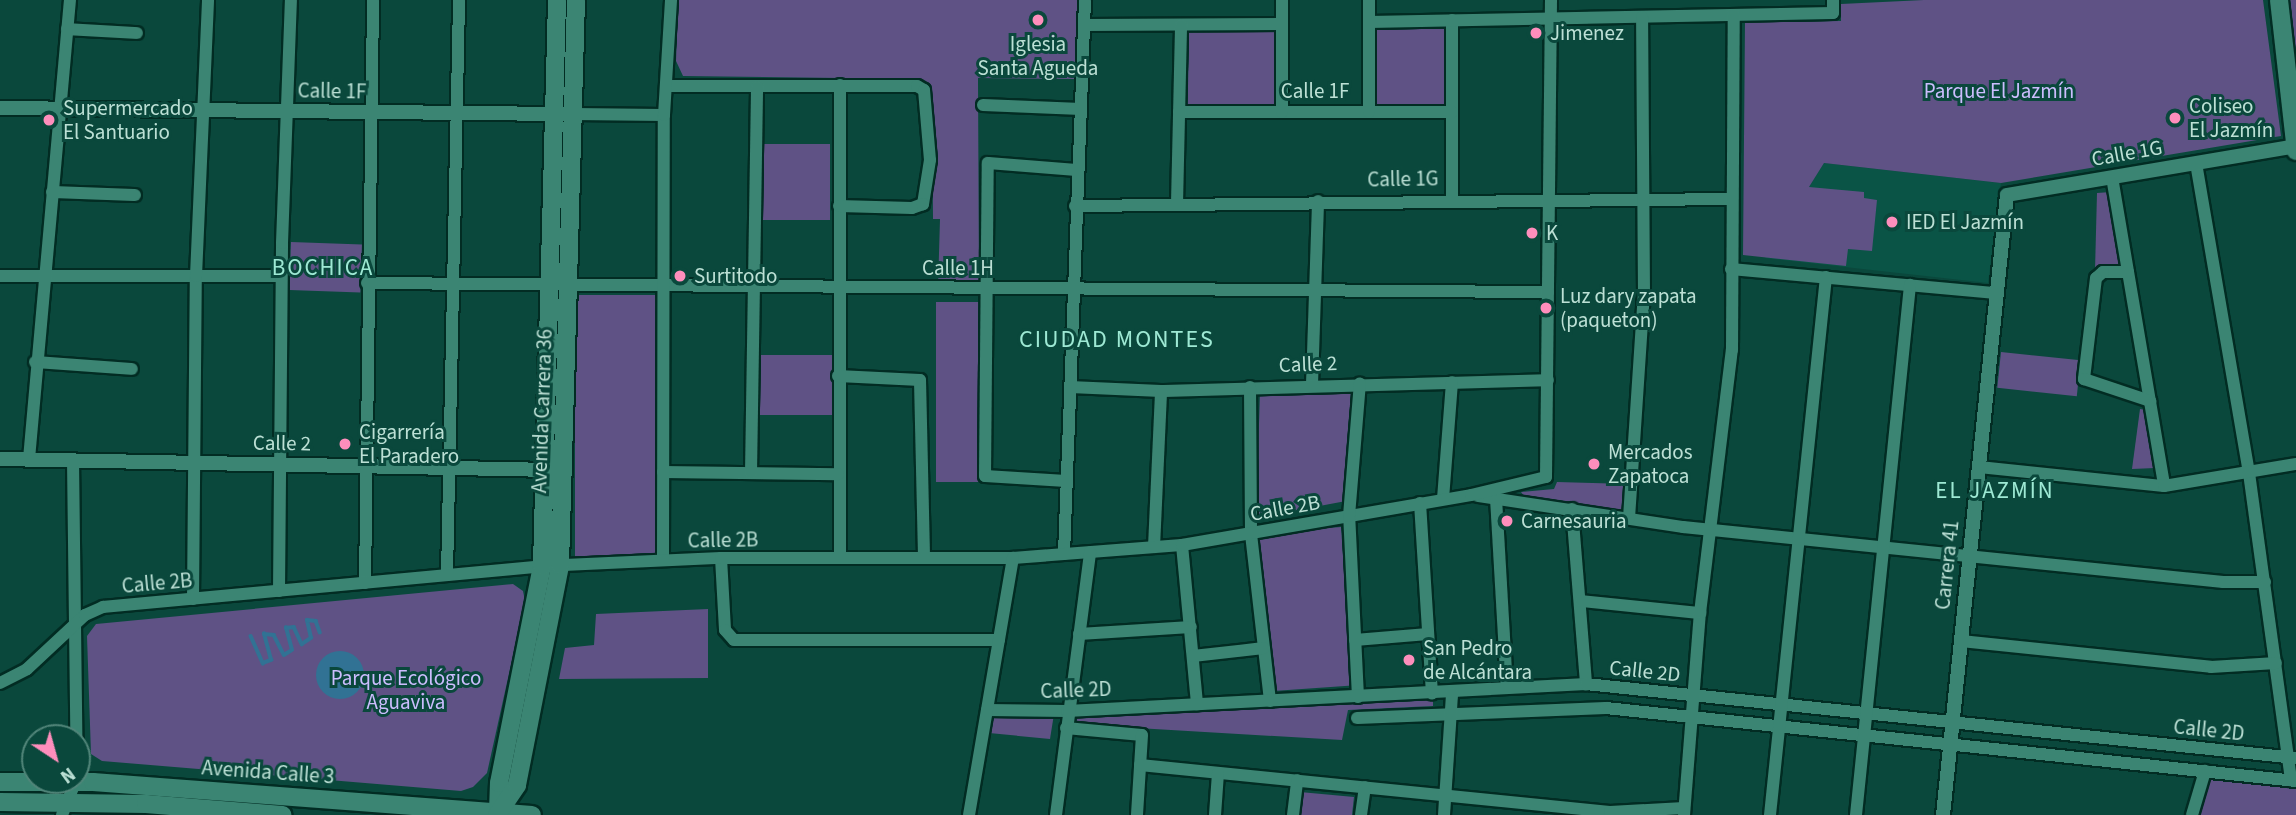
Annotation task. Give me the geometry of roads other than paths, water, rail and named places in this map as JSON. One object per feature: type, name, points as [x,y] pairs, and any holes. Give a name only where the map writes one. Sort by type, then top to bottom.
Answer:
[{"type":"main road","name":"Avenida Carrera 36","points":[[497,814],[517,785],[542,566],[557,0]]},
{"type":"main road","name":"Avenida Carrera 36","points":[[525,700],[561,565],[576,0]]},
{"type":"main road","points":[[2279,0],[2296,151]]},
{"type":"main road","name":"Avenida Calle 3","points":[[0,782],[21,781]]},
{"type":"main road","name":"Avenida Calle 3","points":[[91,781],[533,815]]},
{"type":"main road","points":[[233,811],[236,792]]},
{"type":"main road","name":"Avenida Calle 3","points":[[0,802],[64,808],[233,811],[283,815]]},
{"type":"street","points":[[29,459],[42,276],[70,0]]},
{"type":"street","points":[[193,599],[196,276],[208,0]]},
{"type":"street","points":[[279,591],[281,276],[291,0]]},
{"type":"street","points":[[365,583],[364,466],[373,0]]},
{"type":"street","points":[[447,575],[459,0]]},
{"type":"street","points":[[663,561],[666,285],[664,115],[669,86],[671,0]]},
{"type":"street","points":[[1064,554],[1075,206],[1085,0]]},
{"type":"street","points":[[1282,0],[1282,112]]},
{"type":"street","points":[[1369,0],[1369,112]]},
{"type":"street","points":[[1548,380],[1551,0]]},
{"type":"street","points":[[1369,22],[1734,15],[1833,6]]},
{"type":"street","points":[[1137,815],[1140,765],[1610,811],[1684,811],[1700,613],[1732,350],[1734,15]]},
{"type":"street","points":[[1629,518],[1642,347],[1642,17]]},
{"type":"street","points":[[1452,20],[1452,199]]},
{"type":"street","points":[[1084,25],[1282,24]]},
{"type":"street","points":[[1177,204],[1181,25]]},
{"type":"street","points":[[67,29],[136,33]]},
{"type":"street","points":[[840,85],[838,474],[841,558]]},
{"type":"street","points":[[669,86],[917,86],[924,90],[930,160],[923,204],[912,208],[839,206]]},
{"type":"street","points":[[751,473],[757,87]]},
{"type":"street","points":[[983,105],[1081,109]]},
{"type":"street","name":"Calle 1F","points":[[0,108],[664,115]]},
{"type":"street","name":"Calle 1F","points":[[1179,112],[1452,112]]},
{"type":"street","name":"Calle 1G","points":[[2007,195],[2296,146]]},
{"type":"street","points":[[1066,481],[985,476],[988,163],[1077,170]]},
{"type":"street","points":[[2196,163],[2249,473],[2294,780]]},
{"type":"street","points":[[2112,177],[2164,486]]},
{"type":"street","points":[[52,192],[135,195]]},
{"type":"street","name":"Carrera 41","points":[[1943,815],[2007,195]]},
{"type":"street","name":"Calle 1G","points":[[1075,206],[1452,199],[1732,199]]},
{"type":"street","points":[[1312,384],[1318,201]]},
{"type":"street","points":[[1731,269],[1996,293]]},
{"type":"street","points":[[2128,272],[2103,272],[2096,278],[2084,379],[2150,401]]},
{"type":"street","points":[[0,276],[281,276]]},
{"type":"street","points":[[1770,815],[1826,277]]},
{"type":"street","name":"Calle 1H","points":[[367,283],[1548,292]]},
{"type":"street","points":[[1856,815],[1910,285]]},
{"type":"street","points":[[35,362],[132,369]]},
{"type":"street","points":[[838,376],[920,380],[923,558]]},
{"type":"street","name":"Calle 2B","points":[[0,683],[27,669],[76,622],[103,607],[542,566],[721,558],[1013,558],[1182,545],[1471,495],[1546,477],[1548,380]]},
{"type":"street","name":"Calle 2","points":[[1070,387],[1161,391],[1312,384],[1548,380]]},
{"type":"street","points":[[1443,499],[1452,382]]},
{"type":"street","points":[[1358,697],[1349,516],[1360,383]]},
{"type":"street","points":[[1250,387],[1251,534],[1270,701]]},
{"type":"street","points":[[1154,547],[1161,391]]},
{"type":"street","name":"Calle 2","points":[[0,459],[195,461],[563,471]]},
{"type":"street","points":[[74,460],[76,724]]},
{"type":"street","points":[[1979,467],[2164,486],[2296,464]]},
{"type":"street","points":[[663,472],[838,474]]},
{"type":"street","name":"Calle 2B","points":[[1471,495],[1712,530],[2223,582],[2265,582]]},
{"type":"street","points":[[1496,498],[1507,687]]},
{"type":"street","points":[[1420,503],[1432,694]]},
{"type":"street","points":[[1572,509],[1586,684]]},
{"type":"street","points":[[1182,545],[1197,704]]},
{"type":"street","points":[[1056,815],[1067,711],[1090,552]]},
{"type":"street","points":[[721,558],[726,630],[734,640],[999,640]]},
{"type":"street","points":[[969,815],[1013,558]]},
{"type":"street","points":[[1581,601],[1700,613]]},
{"type":"street","points":[[1079,634],[1191,627]]},
{"type":"street","points":[[1356,640],[1428,634]]},
{"type":"street","points":[[1961,641],[2211,667],[2276,663]]},
{"type":"street","points":[[1193,656],[1264,648]]},
{"type":"street","name":"Calle 2D","points":[[987,710],[1067,711],[1586,684],[2292,758]]},
{"type":"street","points":[[1444,815],[1452,693]]},
{"type":"street","name":"Calle 2D","points":[[1357,718],[1572,707],[1693,716],[2294,780]]},
{"type":"street","name":"Calle 2D","points":[[1066,728],[1142,735],[1140,765]]},
{"type":"street","points":[[2192,815],[2205,771]]},
{"type":"street","points":[[1215,815],[1218,773]]},
{"type":"street","points":[[1293,815],[1297,780]]},
{"type":"street","points":[[1361,815],[1365,787]]},
{"type":"water","points":[[340,651],[357,658],[364,675],[357,692],[340,699],[323,692],[316,675],[323,658]]},
{"type":"waterway","points":[[251,636],[263,663],[271,660],[264,634],[274,635],[284,655],[292,650],[286,628],[294,627],[302,644],[311,638],[307,620],[316,621],[320,632]]},
{"type":"place","name":"Iglesia Santa Agueda","points":[[1038,20]]},
{"type":"place","name":"Jimenez","points":[[1536,33]]},
{"type":"place","name":"Coliseo El Jazmín","points":[[2175,118]]},
{"type":"place","name":"Supermercado El Santuario","points":[[49,120]]},
{"type":"place","name":"IED El Jazmín","points":[[1892,222]]},
{"type":"place","name":"K","points":[[1532,233]]},
{"type":"place","name":"Surtitodo","points":[[680,276]]},
{"type":"place","name":"Luz dary zapata (paqueton)","points":[[1546,308]]},
{"type":"place","name":"Cigarrería El Paradero","points":[[345,444]]},
{"type":"place","name":"Mercados Zapatoca","points":[[1594,464]]},
{"type":"place","name":"Carnesauria","points":[[1507,521]]},
{"type":"place","name":"San Pedro de Alcántara","points":[[1409,660]]},
{"type":"district","name":"BOCHICA","points":[[323,268]]},
{"type":"district","name":"CIUDAD MONTES","points":[[1117,340]]},
{"type":"district","name":"EL JAZMÍN","points":[[1995,491]]},
{"type":"park label","name":"Parque El Jazmín","points":[[1999,91]]},
{"type":"park label","name":"Parque Ecológico Aguaviva","points":[[406,690]]}]
